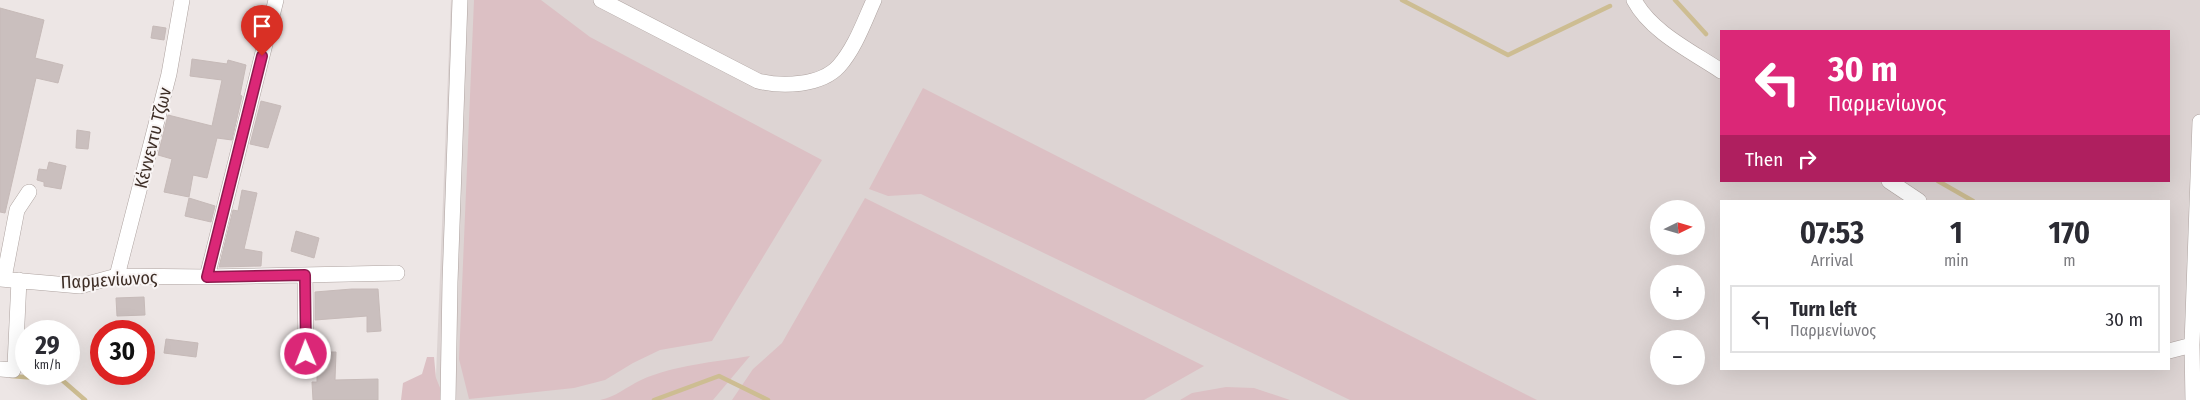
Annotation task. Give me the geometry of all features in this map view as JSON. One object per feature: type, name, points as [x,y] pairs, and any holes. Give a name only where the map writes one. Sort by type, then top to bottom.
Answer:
[{"type":"street","name":"Κέννεντυ Τζων","points":[[117,276],[169,74],[182,0]]},
{"type":"street","points":[[207,277],[276,0]]},
{"type":"street","points":[[448,400],[450,282],[460,0]]},
{"type":"street","points":[[600,0],[758,81],[773,85],[790,85],[824,77],[839,66],[860,31],[874,0]]},
{"type":"street","points":[[1634,0],[1641,14],[1661,30],[1720,69]]},
{"type":"street","points":[[2193,400],[2192,345],[2200,122]]},
{"type":"street","points":[[1890,182],[1917,200]]},
{"type":"street","points":[[6,370],[15,365],[8,279],[17,210],[29,192]]},
{"type":"street","name":"Παρμενίωνος","points":[[8,279],[80,286],[117,276],[207,277],[397,273]]},
{"type":"street","points":[[305,275],[306,354]]},
{"type":"street","points":[[2170,351],[2192,345]]},
{"type":"shaded area","points":[[451,0],[2200,0],[2200,400],[435,400]]},
{"type":"shaded area","points":[[474,0],[541,0],[590,37],[822,160],[712,341],[660,350],[633,363],[605,380],[574,388],[469,399],[459,359]]},
{"type":"shaded area","points":[[923,88],[1537,400],[1350,400],[921,194],[888,196],[869,189]]},
{"type":"shaded area","points":[[865,198],[1204,366],[1144,400],[732,400],[753,369],[782,343]]},
{"type":"shaded area","points":[[750,356],[713,400],[600,400],[606,399],[641,380],[667,371]]},
{"type":"shaded area","points":[[427,357],[434,357],[436,378],[445,400],[401,400],[403,383],[422,374]]},
{"type":"shaded area","points":[[1226,387],[1254,388],[1290,400],[1180,400],[1192,393]]},
{"type":"building","points":[[0,8],[44,20],[35,58],[63,65],[58,83],[36,78],[5,213],[0,212]]},
{"type":"building","points":[[153,26],[166,28],[164,40],[151,38]]},
{"type":"building","points":[[192,59],[227,64],[228,60],[246,65],[240,95],[242,96],[232,140],[217,138],[207,178],[193,175],[189,197],[164,192],[172,159],[158,155],[168,115],[212,126],[222,80],[190,76]]},
{"type":"building","points":[[261,101],[281,106],[268,148],[250,144]]},
{"type":"building","points":[[77,130],[90,132],[88,149],[76,148]]},
{"type":"building","points":[[49,162],[66,166],[61,189],[44,186],[44,182],[37,180],[39,169],[47,170]]},
{"type":"building","points":[[242,190],[257,193],[244,249],[262,252],[261,266],[219,267],[233,210],[238,211]]},
{"type":"building","points":[[189,198],[215,206],[211,222],[185,216]]},
{"type":"building","points":[[296,231],[319,238],[314,258],[291,251]]},
{"type":"building","points":[[378,289],[381,331],[367,332],[367,316],[315,320],[315,292]]},
{"type":"building","points":[[144,297],[145,315],[117,316],[116,298]]},
{"type":"building","points":[[166,339],[198,343],[196,357],[164,353]]},
{"type":"building","points":[[317,352],[336,352],[335,380],[378,379],[378,400],[313,400],[312,382],[317,382]]},
{"type":"waterway","points":[[1402,0],[1508,55],[1610,6]]},
{"type":"waterway","points":[[1675,0],[1706,34]]},
{"type":"waterway","points":[[1940,182],[1971,200]]},
{"type":"waterway","points":[[11,376],[62,380],[85,400]]},
{"type":"waterway","points":[[654,400],[719,376],[768,400]]},
{"type":"route","points":[[262,56],[207,277],[305,275],[306,354]]}]
